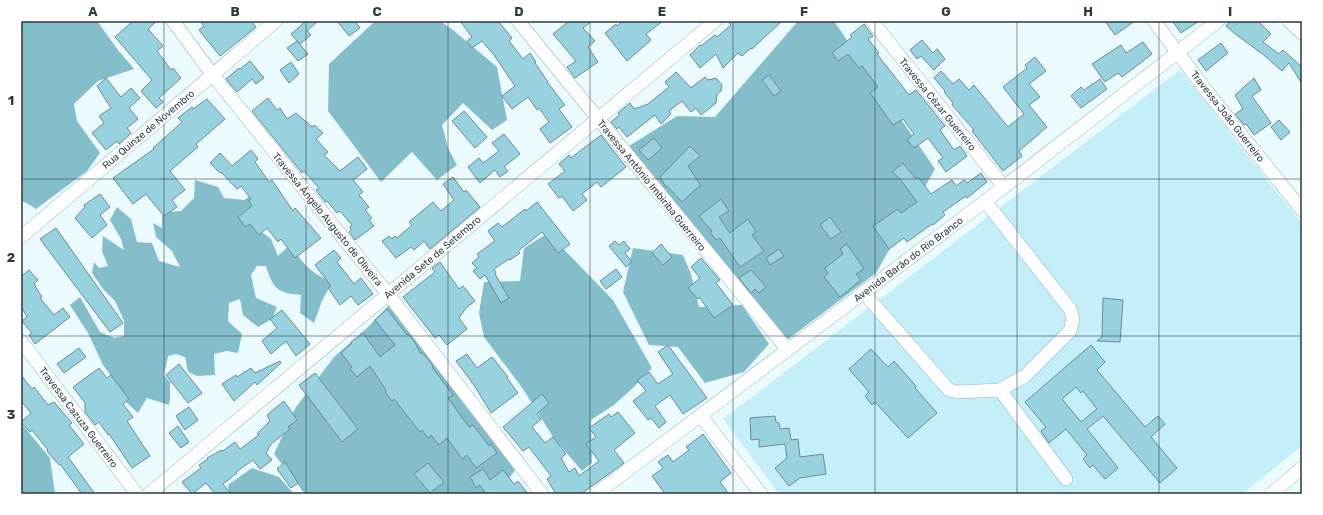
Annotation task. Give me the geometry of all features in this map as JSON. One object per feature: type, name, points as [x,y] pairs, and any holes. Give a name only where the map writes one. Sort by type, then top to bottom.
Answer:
[{"type":"street","name":"Travessa Ângelo Augusto de Oliveira","points":[[173,21],[212,74],[388,294],[542,494]]},
{"type":"street","name":"Rua Quinze de Novembro","points":[[21,237],[276,21]]},
{"type":"street","name":"Travessa Antônio Imbiriba Guerreiro","points":[[518,21],[787,349]]},
{"type":"street","name":"Avenida Sete de Setembro","points":[[148,494],[716,21]]},
{"type":"street","name":"Travessa Cézar Guerreiro","points":[[872,21],[1004,187]]},
{"type":"street","name":"Travessa João Guerreiro","points":[[1154,21],[1208,94],[1302,210]]},
{"type":"street","name":"Avenida Barão do Rio Branco","points":[[596,494],[1004,187],[1218,21]]},
{"type":"street","points":[[1289,21],[1302,33]]},
{"type":"street","points":[[863,292],[949,390],[958,392],[1000,390],[1025,376],[1034,369],[1070,331],[1073,319],[1070,309],[989,206],[986,200]]},
{"type":"street","name":"Travessa Cazuza Guerreiro","points":[[21,341],[137,494]]},
{"type":"street","points":[[1000,390],[1066,479]]},
{"type":"street","points":[[701,416],[761,494]]},
{"type":"street","points":[[1271,494],[1302,468]]},
{"type":"shaded area","points":[[21,21],[97,21],[134,69],[98,81],[74,104],[77,121],[100,153],[87,171],[36,209],[21,200]]},
{"type":"shaded area","points":[[378,21],[440,21],[497,67],[507,120],[492,130],[463,103],[442,125],[448,148],[457,165],[437,180],[412,152],[381,182],[328,111],[329,64],[373,23]]},
{"type":"shaded area","points":[[798,21],[834,21],[935,169],[876,273],[787,340],[629,146],[677,116],[715,117]]},
{"type":"shaded area","points":[[1180,70],[1302,224],[1302,446],[1242,494],[779,494],[723,419]]},
{"type":"shaded area","points":[[195,180],[218,187],[224,198],[244,200],[257,192],[259,230],[271,239],[278,256],[291,244],[299,257],[308,267],[318,275],[332,282],[322,301],[314,323],[300,313],[301,295],[281,291],[271,280],[266,266],[257,266],[251,275],[256,298],[277,307],[272,319],[258,327],[243,315],[240,299],[229,303],[228,321],[242,334],[238,353],[227,351],[214,354],[215,375],[197,376],[188,372],[185,357],[176,354],[168,356],[164,375],[170,382],[169,405],[147,398],[138,413],[126,402],[114,380],[103,365],[88,333],[70,305],[80,297],[100,332],[114,338],[124,336],[124,321],[115,301],[103,289],[92,273],[94,262],[99,268],[108,266],[102,251],[103,236],[124,250],[121,239],[110,220],[117,207],[131,219],[137,242],[152,243],[159,261],[180,267],[172,251],[156,237],[153,223],[162,228],[162,212],[181,211],[194,198]]},
{"type":"shaded area","points":[[548,233],[613,300],[652,368],[614,405],[591,420],[592,463],[582,471],[553,437],[523,389],[484,337],[479,313],[484,282],[520,281],[524,248]]},
{"type":"shaded area","points":[[633,248],[683,255],[691,274],[699,307],[742,305],[769,344],[744,372],[705,383],[678,347],[649,345],[623,292]]},
{"type":"shaded area","points":[[389,305],[516,469],[497,494],[305,494],[274,454],[296,407],[334,357],[367,328]]},
{"type":"shaded area","points":[[21,423],[50,458],[55,494],[21,494]]},
{"type":"shaded area","points":[[252,468],[279,477],[294,494],[229,494],[228,485]]},
{"type":"building","points":[[133,21],[157,21],[148,29],[163,46],[157,51],[171,70],[173,68],[181,78],[159,98],[163,102],[156,108],[141,91],[152,80],[115,37]]},
{"type":"building","points":[[200,21],[251,21],[256,27],[220,56],[199,30],[204,26]]},
{"type":"building","points":[[306,21],[318,21],[307,31],[311,35],[300,44],[291,34]]},
{"type":"building","points":[[337,21],[355,21],[360,28],[349,36]]},
{"type":"building","points":[[460,21],[498,21],[512,38],[509,41],[523,59],[530,53],[547,82],[565,105],[559,109],[572,127],[550,143],[540,129],[549,122],[539,108],[537,110],[528,97],[512,109],[502,96],[515,86],[494,55],[482,41],[472,48],[467,41],[472,37]]},
{"type":"building","points":[[569,21],[592,21],[583,28],[595,41],[588,47],[598,62],[575,78],[567,67],[576,61],[553,34]]},
{"type":"building","points":[[623,21],[663,21],[646,34],[651,40],[627,61],[605,33],[616,24],[617,26]]},
{"type":"building","points":[[727,21],[782,21],[752,49],[751,48],[742,56],[738,53],[723,68],[716,54],[700,68],[690,55],[700,45],[701,46],[715,35],[717,37],[731,25]]},
{"type":"building","points":[[1105,21],[1135,21],[1115,35]]},
{"type":"building","points":[[1172,21],[1199,21],[1181,33]]},
{"type":"building","points":[[1230,21],[1258,21],[1271,34],[1263,42],[1279,54],[1283,50],[1302,67],[1302,84],[1289,63],[1282,71],[1226,26]]},
{"type":"building","points":[[864,24],[873,36],[868,39],[879,53],[877,54],[909,95],[916,90],[945,126],[940,130],[954,150],[960,146],[967,156],[946,172],[938,161],[943,158],[928,138],[914,148],[907,140],[914,134],[903,119],[893,125],[870,93],[878,87],[862,66],[859,68],[848,54],[838,61],[832,53],[852,37],[850,35]]},
{"type":"building","points":[[922,40],[933,53],[937,49],[945,59],[934,70],[921,56],[917,59],[910,50]]},
{"type":"building","points":[[297,41],[308,54],[298,61],[287,48]]},
{"type":"building","points":[[1143,42],[1152,54],[1122,77],[1118,73],[1105,82],[1092,64],[1121,45],[1126,53]]},
{"type":"building","points":[[1221,43],[1228,53],[1206,71],[1198,60]]},
{"type":"building","points":[[1035,57],[1046,71],[1029,84],[1040,97],[1029,105],[1047,127],[1019,151],[1022,156],[1003,171],[972,131],[974,130],[952,105],[953,103],[944,92],[945,91],[934,78],[941,71],[953,84],[959,79],[969,90],[974,85],[1008,127],[1024,114],[1003,87],[1027,68],[1025,65]]},
{"type":"building","points":[[250,61],[264,78],[256,84],[252,79],[237,92],[226,79]]},
{"type":"building","points":[[291,62],[299,74],[289,83],[280,70]]},
{"type":"building","points":[[676,72],[691,88],[705,77],[708,80],[716,78],[722,85],[721,91],[717,94],[716,103],[701,115],[696,108],[691,112],[682,101],[669,111],[671,114],[661,124],[655,115],[627,137],[619,127],[617,129],[611,122],[619,115],[618,113],[630,103],[634,109],[648,104],[669,87],[665,82]]},
{"type":"building","points":[[769,75],[781,91],[774,96],[762,80]]},
{"type":"building","points":[[106,78],[121,97],[131,88],[140,98],[129,108],[138,119],[127,128],[131,133],[119,144],[117,141],[106,150],[92,133],[104,123],[99,116],[111,108],[97,86]]},
{"type":"building","points":[[1254,78],[1261,90],[1252,96],[1271,123],[1254,135],[1246,124],[1244,125],[1235,114],[1243,109],[1235,95]]},
{"type":"building","points":[[1100,79],[1107,89],[1081,108],[1071,96],[1081,87],[1084,90]]},
{"type":"building","points":[[268,98],[277,110],[280,108],[287,119],[296,113],[312,127],[314,125],[323,133],[316,139],[328,152],[324,155],[340,171],[358,157],[367,169],[353,180],[363,192],[359,195],[369,207],[365,210],[372,218],[369,220],[374,226],[355,240],[349,232],[352,225],[340,211],[337,213],[327,201],[325,202],[316,190],[319,188],[304,171],[302,173],[252,111]]},
{"type":"building","points":[[207,99],[225,119],[196,144],[198,147],[170,171],[185,190],[172,200],[177,207],[164,216],[146,194],[133,204],[113,178],[154,149],[153,148],[182,122],[178,118],[192,107],[193,109]]},
{"type":"building","points":[[464,111],[487,137],[475,148],[452,121]]},
{"type":"building","points":[[1279,120],[1290,132],[1281,140],[1271,127]]},
{"type":"building","points":[[504,134],[520,154],[504,167],[508,171],[500,177],[495,170],[480,183],[468,167],[479,158],[483,163],[499,151],[492,143]]},
{"type":"building","points":[[601,135],[626,167],[601,187],[597,182],[582,194],[587,200],[573,211],[562,196],[559,198],[548,184],[565,171],[559,164],[569,155],[571,158]]},
{"type":"building","points":[[654,138],[662,148],[648,160],[639,150]]},
{"type":"building","points":[[690,146],[700,156],[688,166],[701,186],[682,202],[667,186],[666,187],[660,177]]},
{"type":"building","points":[[251,150],[258,159],[255,162],[269,182],[272,180],[293,211],[295,208],[321,238],[295,258],[281,239],[278,242],[267,228],[259,235],[250,224],[245,227],[238,217],[252,206],[249,201],[251,199],[241,186],[237,189],[210,163],[220,153],[232,166]]},
{"type":"building","points":[[903,163],[916,179],[918,177],[931,194],[952,180],[956,186],[964,180],[967,183],[981,173],[987,182],[967,198],[966,196],[943,212],[945,215],[933,225],[932,224],[907,242],[904,238],[889,249],[873,226],[898,209],[901,213],[917,202],[900,179],[892,172]]},
{"type":"building","points":[[453,177],[464,192],[466,190],[480,207],[430,249],[424,241],[414,250],[411,247],[396,258],[382,241],[389,236],[392,239],[395,236],[397,238],[412,225],[409,222],[433,202],[441,211],[454,200],[443,184]]},
{"type":"building","points":[[100,194],[110,207],[100,215],[107,225],[92,238],[75,218],[85,207],[84,205]]},
{"type":"building","points":[[721,199],[729,211],[719,217],[730,233],[748,219],[756,232],[752,235],[764,251],[740,267],[720,238],[716,240],[710,232],[712,231],[699,216]]},
{"type":"building","points":[[537,202],[570,244],[558,253],[542,232],[518,251],[520,253],[494,269],[495,274],[509,298],[501,303],[485,275],[480,279],[473,271],[477,268],[472,263],[479,257],[477,254],[495,241],[488,231],[498,223],[502,227],[525,209],[526,211]]},
{"type":"building","points":[[830,217],[841,232],[831,239],[820,225]]},
{"type":"building","points":[[56,228],[123,323],[110,332],[40,239]]},
{"type":"building","points":[[615,241],[619,245],[624,241],[630,249],[625,253],[632,262],[626,267],[609,246]]},
{"type":"building","points":[[661,244],[672,257],[663,265],[652,253]]},
{"type":"building","points":[[847,244],[864,269],[856,274],[861,280],[840,297],[824,277],[828,274],[825,268],[843,254],[840,249]]},
{"type":"building","points":[[779,249],[784,256],[770,265],[766,258]]},
{"type":"building","points":[[334,250],[341,258],[337,262],[354,284],[361,278],[373,294],[358,305],[351,296],[340,305],[328,288],[331,286],[315,265]]},
{"type":"building","points":[[701,258],[720,280],[716,283],[733,305],[714,318],[700,298],[698,299],[688,288],[700,278],[691,267]]},
{"type":"building","points":[[440,262],[459,289],[463,286],[475,301],[466,308],[459,318],[467,329],[447,345],[439,335],[435,338],[403,297],[435,272],[432,268]]},
{"type":"building","points":[[616,269],[622,277],[606,289],[600,281]]},
{"type":"building","points":[[29,270],[38,280],[34,284],[42,297],[40,298],[54,315],[63,308],[70,317],[35,344],[29,335],[32,333],[22,321],[27,317],[21,306],[21,277]]},
{"type":"building","points":[[751,270],[766,287],[759,293],[755,289],[751,293],[739,278]]},
{"type":"building","points":[[1103,298],[1123,300],[1120,342],[1097,341],[1102,337]]},
{"type":"building","points":[[387,309],[407,335],[408,334],[414,341],[421,354],[423,353],[433,366],[432,367],[453,395],[448,398],[469,427],[473,425],[489,446],[491,444],[497,453],[476,468],[467,455],[462,459],[447,438],[439,445],[431,435],[428,438],[422,430],[420,432],[394,399],[392,401],[385,392],[386,390],[370,366],[357,377],[350,369],[352,367],[341,353],[352,343],[351,342],[363,333],[380,357],[395,345],[375,320]]},
{"type":"building","points":[[282,310],[310,344],[296,356],[286,341],[271,354],[262,341],[277,328],[270,319]]},
{"type":"building","points":[[668,345],[707,398],[683,414],[670,395],[655,406],[666,422],[659,428],[651,418],[648,420],[633,401],[646,391],[637,380],[649,372],[658,384],[673,374],[658,352]]},
{"type":"building","points":[[1091,345],[1105,362],[1097,370],[1145,427],[1158,416],[1165,424],[1151,437],[1177,468],[1160,483],[1103,416],[1087,429],[1118,468],[1105,479],[1093,465],[1090,468],[1083,459],[1087,455],[1066,429],[1049,443],[1041,431],[1046,427],[1025,402]],"holes":[[[1076,387],[1081,393],[1083,391],[1097,409],[1081,422],[1062,399]]]},
{"type":"building","points":[[79,348],[86,357],[64,373],[57,364]]},
{"type":"building","points":[[871,349],[888,367],[894,361],[937,413],[908,438],[875,402],[872,405],[865,396],[869,392],[849,369]]},
{"type":"building","points":[[467,354],[477,368],[492,357],[508,377],[507,378],[518,393],[491,413],[474,385],[456,361]]},
{"type":"building","points":[[280,361],[281,363],[257,385],[255,382],[234,401],[222,384],[251,368],[255,373]]},
{"type":"building","points":[[179,364],[202,393],[188,403],[166,375]]},
{"type":"building","points":[[99,368],[107,378],[111,375],[129,399],[123,404],[133,417],[127,421],[150,456],[132,468],[99,422],[95,425],[85,412],[85,403],[73,387]]},
{"type":"building","points":[[315,373],[358,429],[342,442],[299,385]]},
{"type":"building","points":[[21,375],[32,389],[34,387],[48,405],[54,402],[72,423],[69,425],[84,444],[68,457],[95,494],[82,494],[32,430],[30,432],[21,422],[31,413],[21,401]]},
{"type":"building","points":[[542,394],[549,403],[537,414],[541,419],[532,427],[545,443],[553,437],[566,454],[561,458],[569,472],[575,468],[579,476],[599,461],[586,444],[596,437],[589,428],[609,414],[611,417],[618,412],[635,433],[614,450],[624,463],[581,494],[556,494],[547,479],[551,476],[529,447],[523,451],[503,427]]},
{"type":"building","points":[[284,401],[297,420],[288,427],[290,429],[271,444],[266,453],[272,460],[260,469],[253,460],[236,472],[237,473],[223,484],[231,494],[215,494],[206,483],[192,494],[182,482],[201,468],[199,465],[208,459],[207,458],[222,450],[223,451],[235,442],[240,449],[259,435],[257,434],[270,421],[267,415]]},
{"type":"building","points":[[189,407],[198,420],[185,430],[176,416]]},
{"type":"building","points":[[775,416],[776,422],[779,423],[780,429],[789,428],[791,440],[798,439],[800,457],[823,454],[826,474],[800,478],[789,486],[775,468],[787,458],[785,444],[759,447],[759,439],[751,440],[750,418]]},
{"type":"building","points":[[178,426],[189,442],[181,448],[169,433]]},
{"type":"building","points":[[703,434],[731,473],[720,482],[729,494],[665,494],[652,476],[663,468],[658,462],[668,455],[673,462],[689,450],[686,447]]},
{"type":"building","points":[[285,462],[298,483],[291,488],[277,469]]},
{"type":"building","points":[[428,463],[444,482],[430,493],[414,474]]},
{"type":"building","points":[[483,469],[490,480],[503,470],[514,484],[518,481],[528,494],[486,494],[480,485],[476,488],[470,477]]}]
